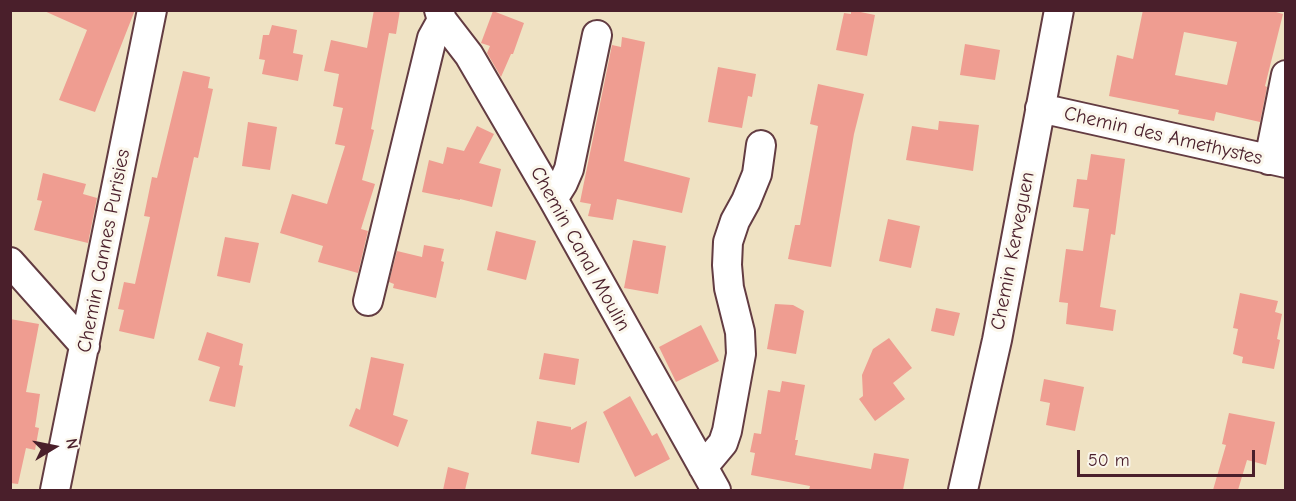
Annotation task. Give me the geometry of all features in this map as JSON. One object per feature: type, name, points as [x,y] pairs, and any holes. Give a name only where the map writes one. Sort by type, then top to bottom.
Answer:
[{"type":"street","name":"Chemin Cannes Purisies","points":[[55,490],[152,10]]},
{"type":"street","name":"Chemin Kerveguen","points":[[963,490],[996,340],[1059,10]]},
{"type":"street","points":[[368,301],[432,38],[441,15]]},
{"type":"street","name":"Chemin Canal Moulin","points":[[441,15],[469,55],[553,199],[709,479]]},
{"type":"street","points":[[553,199],[569,169],[597,35]]},
{"type":"street","points":[[1277,162],[1286,75]]},
{"type":"street","name":"Chemin des Amethystes","points":[[1040,108],[1277,162]]},
{"type":"street","points":[[709,479],[727,431],[741,354],[740,332],[729,288],[728,242],[757,174],[761,145]]},
{"type":"street","points":[[10,262],[85,346]]},
{"type":"building","points":[[42,10],[135,10],[95,112],[59,100],[87,30]]},
{"type":"building","points":[[374,10],[400,10],[396,34],[389,33],[371,129],[374,130],[362,180],[375,184],[361,229],[368,231],[358,273],[318,262],[323,246],[280,233],[292,194],[327,204],[345,146],[335,144],[343,108],[333,106],[339,74],[324,71],[331,40],[367,48]]},
{"type":"building","points":[[851,10],[875,15],[867,56],[836,50],[844,13],[851,14]]},
{"type":"building","points":[[1143,10],[1269,10],[1283,14],[1265,86],[1267,87],[1260,122],[1216,112],[1214,121],[1178,114],[1179,110],[1109,96],[1117,55],[1133,59]],"holes":[[[1184,32],[1237,42],[1227,85],[1175,75]]]},
{"type":"building","points":[[493,11],[524,23],[513,54],[501,77],[487,53],[490,46],[481,43]]},
{"type":"building","points":[[272,25],[297,30],[293,53],[303,55],[298,81],[262,74],[265,60],[259,59],[263,35],[269,35]]},
{"type":"building","points":[[622,37],[645,42],[624,161],[690,178],[682,213],[617,199],[613,220],[588,216],[591,204],[580,202],[612,45],[621,47]]},
{"type":"building","points":[[965,44],[1000,50],[995,80],[960,75]]},
{"type":"building","points":[[718,67],[756,74],[752,97],[748,96],[742,128],[708,122]]},
{"type":"building","points":[[183,71],[210,77],[208,88],[213,89],[198,158],[194,157],[154,339],[119,331],[124,310],[118,309],[124,282],[135,284],[150,217],[144,216],[152,177],[157,178]]},
{"type":"building","points":[[818,84],[864,94],[854,134],[831,267],[788,259],[795,225],[800,225],[818,126],[810,124]]},
{"type":"building","points":[[939,121],[979,125],[973,171],[906,160],[912,126],[938,130]]},
{"type":"building","points":[[248,122],[277,127],[270,170],[242,166]]},
{"type":"building","points":[[477,126],[494,134],[479,163],[501,169],[492,207],[422,192],[429,160],[443,164],[447,147],[464,151]]},
{"type":"building","points":[[1091,154],[1125,159],[1115,235],[1111,234],[1100,307],[1116,310],[1113,331],[1066,324],[1068,303],[1059,302],[1066,249],[1083,251],[1089,209],[1073,207],[1077,179],[1087,180]]},
{"type":"building","points":[[43,173],[86,184],[83,194],[97,198],[88,243],[34,230],[42,201],[37,200]]},
{"type":"building","points":[[888,219],[920,226],[911,268],[879,261]]},
{"type":"building","points":[[496,231],[536,241],[526,280],[487,270]]},
{"type":"building","points":[[225,237],[259,243],[250,283],[217,276]]},
{"type":"building","points":[[633,240],[666,246],[658,294],[624,288]]},
{"type":"building","points":[[424,245],[444,249],[441,261],[444,262],[436,298],[393,288],[394,284],[389,282],[397,251],[422,257]]},
{"type":"building","points":[[1240,293],[1278,301],[1275,312],[1282,314],[1274,369],[1242,363],[1243,357],[1233,354],[1238,329],[1233,328]]},
{"type":"building","points":[[775,304],[793,305],[804,311],[796,354],[767,349]]},
{"type":"building","points":[[936,308],[960,313],[954,336],[931,331]]},
{"type":"building","points":[[10,319],[39,324],[26,392],[40,394],[35,427],[39,428],[35,450],[26,448],[18,484],[10,483]]},
{"type":"building","points":[[701,325],[719,361],[676,382],[659,347]]},
{"type":"building","points":[[207,332],[243,344],[239,365],[243,366],[235,407],[209,401],[220,367],[198,360]]},
{"type":"building","points":[[889,338],[912,368],[893,383],[905,399],[875,421],[859,399],[863,396],[862,375],[873,349]]},
{"type":"building","points":[[544,353],[579,359],[575,385],[539,379]]},
{"type":"building","points":[[371,357],[404,364],[393,415],[408,420],[398,447],[349,426],[356,408],[360,410]]},
{"type":"building","points":[[1044,379],[1084,387],[1075,431],[1046,425],[1050,403],[1040,401]]},
{"type":"building","points":[[782,381],[805,385],[795,440],[798,440],[795,455],[871,469],[874,453],[909,459],[903,490],[809,490],[810,486],[751,475],[755,453],[750,452],[754,433],[761,434],[768,390],[780,392]]},
{"type":"building","points":[[630,396],[652,436],[657,433],[670,459],[635,477],[603,412]]},
{"type":"building","points":[[1229,413],[1275,422],[1266,465],[1247,460],[1238,490],[1213,490],[1226,445],[1222,444]]},
{"type":"building","points":[[537,421],[571,427],[571,430],[587,421],[579,463],[531,454]]},
{"type":"building","points":[[448,467],[469,473],[465,490],[443,490]]}]
